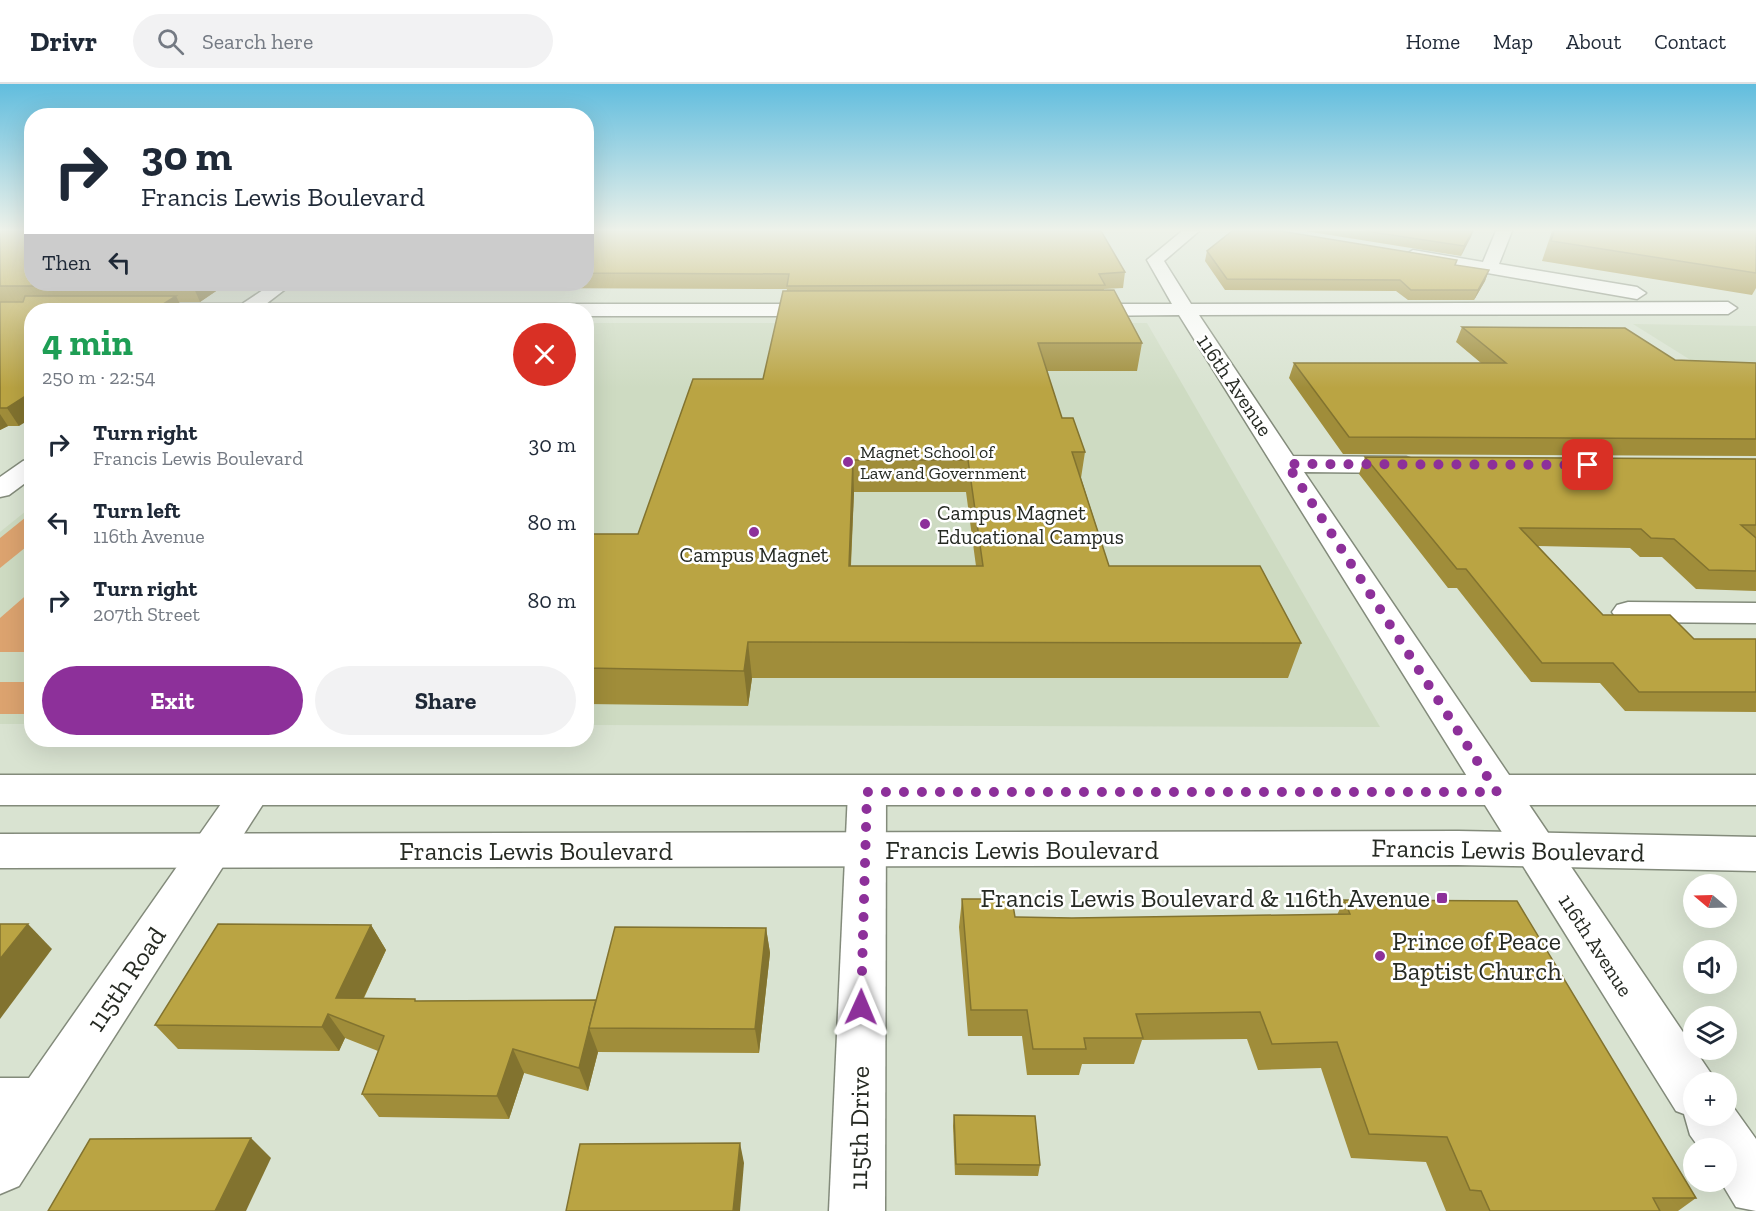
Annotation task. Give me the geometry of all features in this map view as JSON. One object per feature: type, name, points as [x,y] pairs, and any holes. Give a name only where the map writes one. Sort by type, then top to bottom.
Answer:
[{"type":"street","name":"116th Avenue","points":[[1169,284],[1534,850],[1683,1076]]},
{"type":"street","points":[[1066,310],[1728,308],[1582,284]]},
{"type":"street","points":[[257,303],[273,291]]},
{"type":"street","points":[[594,310],[844,310]]},
{"type":"street","points":[[1287,464],[1432,465]]},
{"type":"street","points":[[0,465],[24,466]]},
{"type":"street","points":[[0,489],[24,472]]},
{"type":"street","points":[[1628,612],[1756,613]]},
{"type":"street","points":[[0,790],[1497,792],[1756,790]]},
{"type":"street","name":"115th Road","points":[[0,1167],[21,1104],[211,851],[251,791]]},
{"type":"street","name":"115th Drive","points":[[857,1211],[867,792]]},
{"type":"street","name":"Francis Lewis Boulevard","points":[[0,851],[1534,850],[1756,854]]},
{"type":"street","points":[[1716,1126],[1756,1187]]},
{"type":"shaded area","name":"Campus Magnet Educational Campus","points":[[594,323],[1147,323],[1380,727],[594,725]]},
{"type":"shaded area","points":[[1633,324],[1756,326],[1756,374],[1713,374]]},
{"type":"shaded area","points":[[24,513],[24,724],[0,724],[0,532]]},
{"type":"shaded area","points":[[24,519],[24,549],[0,568],[0,538]]},
{"type":"shaded area","points":[[24,597],[24,652],[0,652],[0,618]]},
{"type":"shaded area","points":[[0,682],[24,682],[24,714],[0,714]]},
{"type":"building","points":[[0,284],[24,284],[24,286],[0,286]]},
{"type":"building","points":[[787,284],[1105,285],[787,286]]},
{"type":"building","points":[[1404,284],[1482,284],[1478,290],[1411,290]]},
{"type":"building","name":"Campus Magnet","points":[[1114,290],[1142,343],[1038,343],[1062,418],[1073,418],[1085,452],[1072,452],[1109,566],[1260,566],[1301,643],[748,642],[744,671],[594,668],[594,534],[638,534],[693,379],[763,379],[783,291]],"holes":[[[853,460],[968,460],[983,566],[849,566]]]},
{"type":"building","points":[[25,296],[176,296],[165,303],[24,303],[24,397],[7,408],[0,408],[0,302],[23,302]]},
{"type":"building","points":[[1462,327],[1625,328],[1675,360],[1756,363],[1756,439],[1349,437],[1294,363],[1506,363]]},
{"type":"building","points":[[1365,457],[1756,459],[1756,525],[1741,525],[1756,538],[1756,571],[1709,570],[1674,539],[1651,538],[1641,529],[1520,528],[1603,615],[1670,615],[1694,639],[1756,639],[1756,692],[1639,692],[1613,663],[1542,663],[1466,569],[1457,569]]},
{"type":"building","points":[[962,899],[1012,899],[1015,917],[1072,918],[1350,914],[1344,900],[1517,901],[1683,1176],[1683,1192],[1692,1192],[1696,1198],[1653,1198],[1660,1211],[1490,1211],[1481,1191],[1470,1190],[1447,1137],[1369,1134],[1337,1042],[1272,1044],[1260,1012],[1136,1014],[1143,1038],[1084,1038],[1086,1049],[1033,1049],[1027,1010],[971,1010]]},
{"type":"building","points":[[0,924],[28,924],[0,959]]},
{"type":"building","points":[[218,924],[371,925],[336,998],[415,999],[415,1001],[596,1000],[579,1068],[513,1049],[497,1096],[362,1094],[384,1036],[328,1014],[322,1027],[155,1025]]},
{"type":"building","points":[[615,927],[766,928],[755,1029],[589,1028]]},
{"type":"building","points":[[954,1115],[1035,1116],[1040,1165],[956,1164]]},
{"type":"building","points":[[251,1138],[215,1211],[48,1211],[90,1139]]},
{"type":"building","points":[[740,1143],[733,1211],[566,1211],[580,1144]]},
{"type":"place","name":"Magnet School of Law and Government","points":[[848,462]]},
{"type":"place","name":"Campus Magnet Educational Campus","points":[[925,524]]},
{"type":"place","name":"Campus Magnet","points":[[754,532]]},
{"type":"place","name":"Francis Lewis Boulevard & 116th Avenue","points":[[1442,898]]},
{"type":"place","name":"Prince of Peace Baptist Church","points":[[1380,956]]},
{"type":"route","points":[[861,1007],[867,792],[1497,792],[1287,464],[1588,465]]}]
